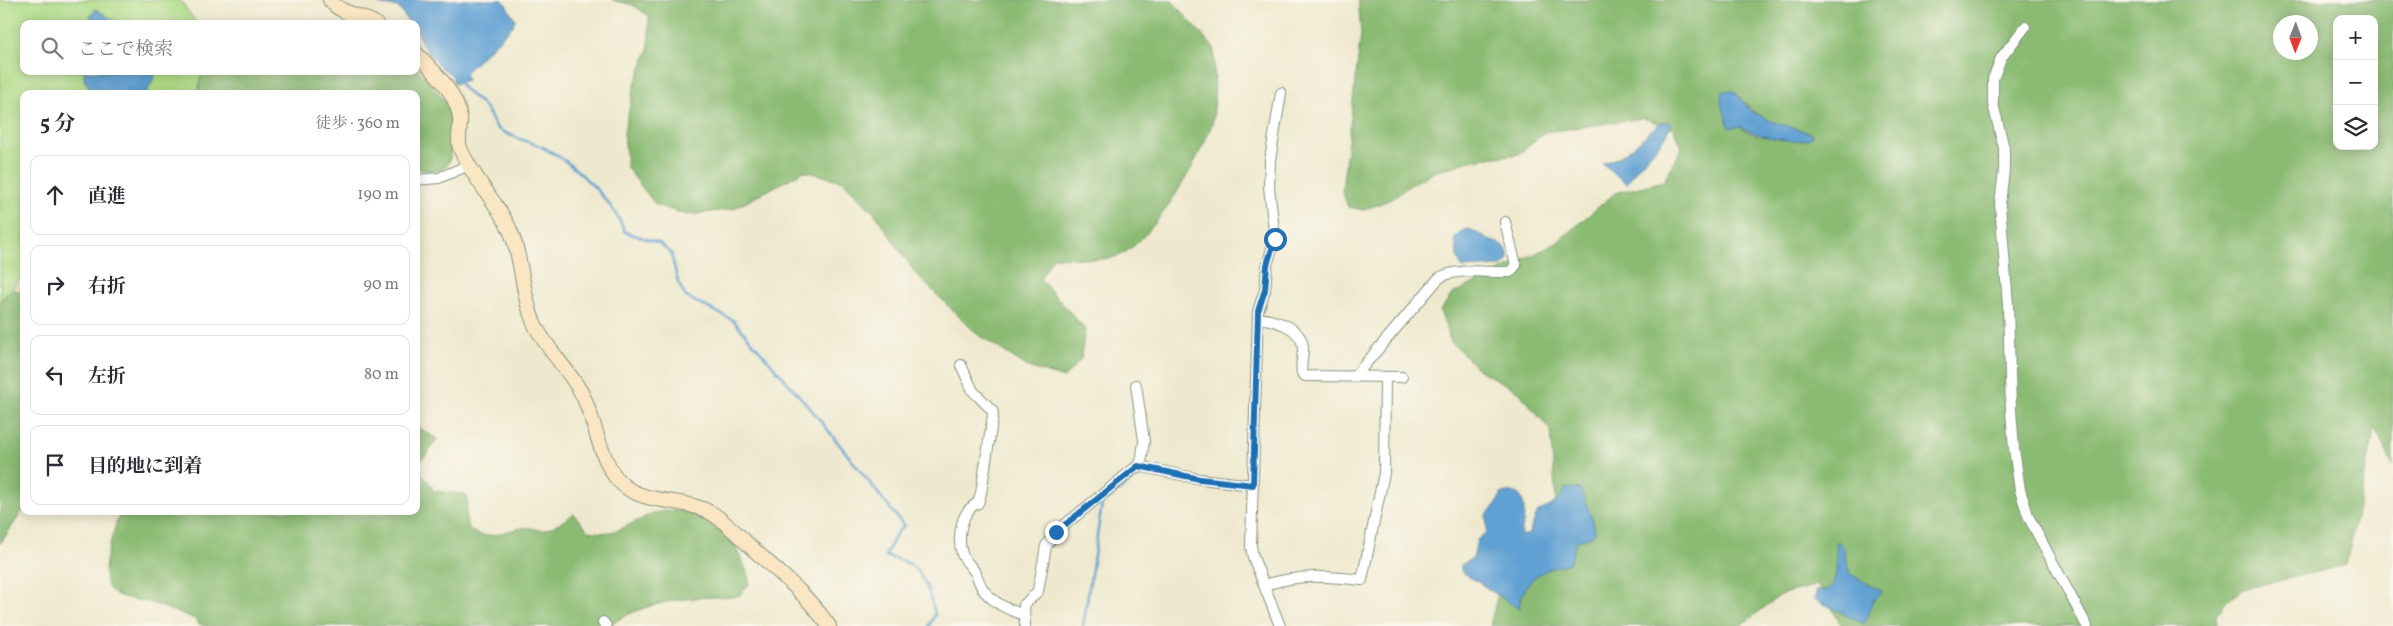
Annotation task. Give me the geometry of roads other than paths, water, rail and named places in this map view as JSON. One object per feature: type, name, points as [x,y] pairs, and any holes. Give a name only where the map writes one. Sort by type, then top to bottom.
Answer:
[{"type":"main road","points":[[330,0],[336,8],[370,20]]},
{"type":"main road","points":[[420,57],[432,68],[454,99],[460,117],[459,146],[511,233],[519,255],[528,306],[534,322],[552,355],[576,383],[608,466],[615,476],[623,487],[641,497],[689,503],[714,515],[811,600],[829,626]]},
{"type":"street","points":[[2025,27],[2001,58],[1993,79],[1992,104],[2004,148],[2004,170],[2000,204],[2008,304],[2014,449],[2020,490],[2029,518],[2087,626]]},
{"type":"street","points":[[1280,626],[1253,557],[1252,546],[1258,318],[1265,290],[1267,265],[1275,239],[1269,187],[1270,160],[1281,93]]},
{"type":"street","points":[[420,180],[439,178],[469,165]]},
{"type":"street","points":[[1355,376],[1439,278],[1446,273],[1457,271],[1510,272],[1514,270],[1516,265],[1505,222]]},
{"type":"street","points":[[1258,318],[1280,321],[1288,326],[1299,338],[1304,349],[1301,368],[1305,376],[1402,377]]},
{"type":"street","points":[[961,365],[968,383],[992,410],[993,415],[987,446],[982,494],[978,503],[970,506],[963,519],[961,529],[962,555],[975,572],[988,596],[1004,607],[1024,615]]},
{"type":"street","points":[[1264,585],[1292,577],[1317,576],[1362,580],[1384,473],[1386,377]]},
{"type":"street","points":[[1025,626],[1024,605],[1038,591],[1046,546],[1056,532],[1138,466],[1143,457],[1144,441],[1136,385]]},
{"type":"street","points":[[1138,466],[1200,479],[1253,485]]},
{"type":"water","points":[[371,0],[503,0],[515,19],[513,26],[465,73],[467,80],[454,84],[452,75],[440,66],[420,40],[420,20],[407,20],[398,7],[382,5]]},
{"type":"water","points":[[96,9],[114,20],[88,20]]},
{"type":"water","points":[[84,75],[155,75],[148,90],[91,90],[84,80]]},
{"type":"water","points":[[1730,90],[1736,93],[1751,111],[1773,122],[1808,132],[1813,136],[1799,140],[1777,139],[1755,133],[1741,126],[1729,128],[1721,102],[1723,92]]},
{"type":"water","points":[[1662,122],[1669,122],[1671,124],[1667,133],[1637,168],[1627,184],[1602,163],[1620,156]]},
{"type":"water","points":[[1469,229],[1505,247],[1509,259],[1502,266],[1462,268],[1457,256],[1455,238],[1462,231]]},
{"type":"water","points":[[1566,488],[1580,489],[1593,520],[1595,533],[1590,537],[1578,540],[1568,564],[1549,569],[1529,583],[1524,590],[1519,609],[1461,571],[1461,565],[1473,558],[1477,540],[1487,532],[1486,515],[1496,504],[1502,493],[1511,492],[1518,494],[1522,499],[1524,513],[1521,535],[1528,535],[1538,511],[1555,503]]},
{"type":"water","points":[[1837,541],[1842,545],[1850,574],[1881,591],[1873,601],[1864,624],[1814,599],[1817,590],[1828,590],[1834,580],[1836,574]]},
{"type":"waterway","points":[[458,81],[486,109],[498,129],[544,148],[555,154],[579,173],[612,208],[625,232],[659,243],[671,253],[678,282],[686,297],[733,320],[816,415],[904,526],[898,531],[885,556],[908,563],[920,575],[927,587],[935,614],[929,626]]},
{"type":"waterway","points":[[1083,626],[1102,504],[1143,472]]}]
